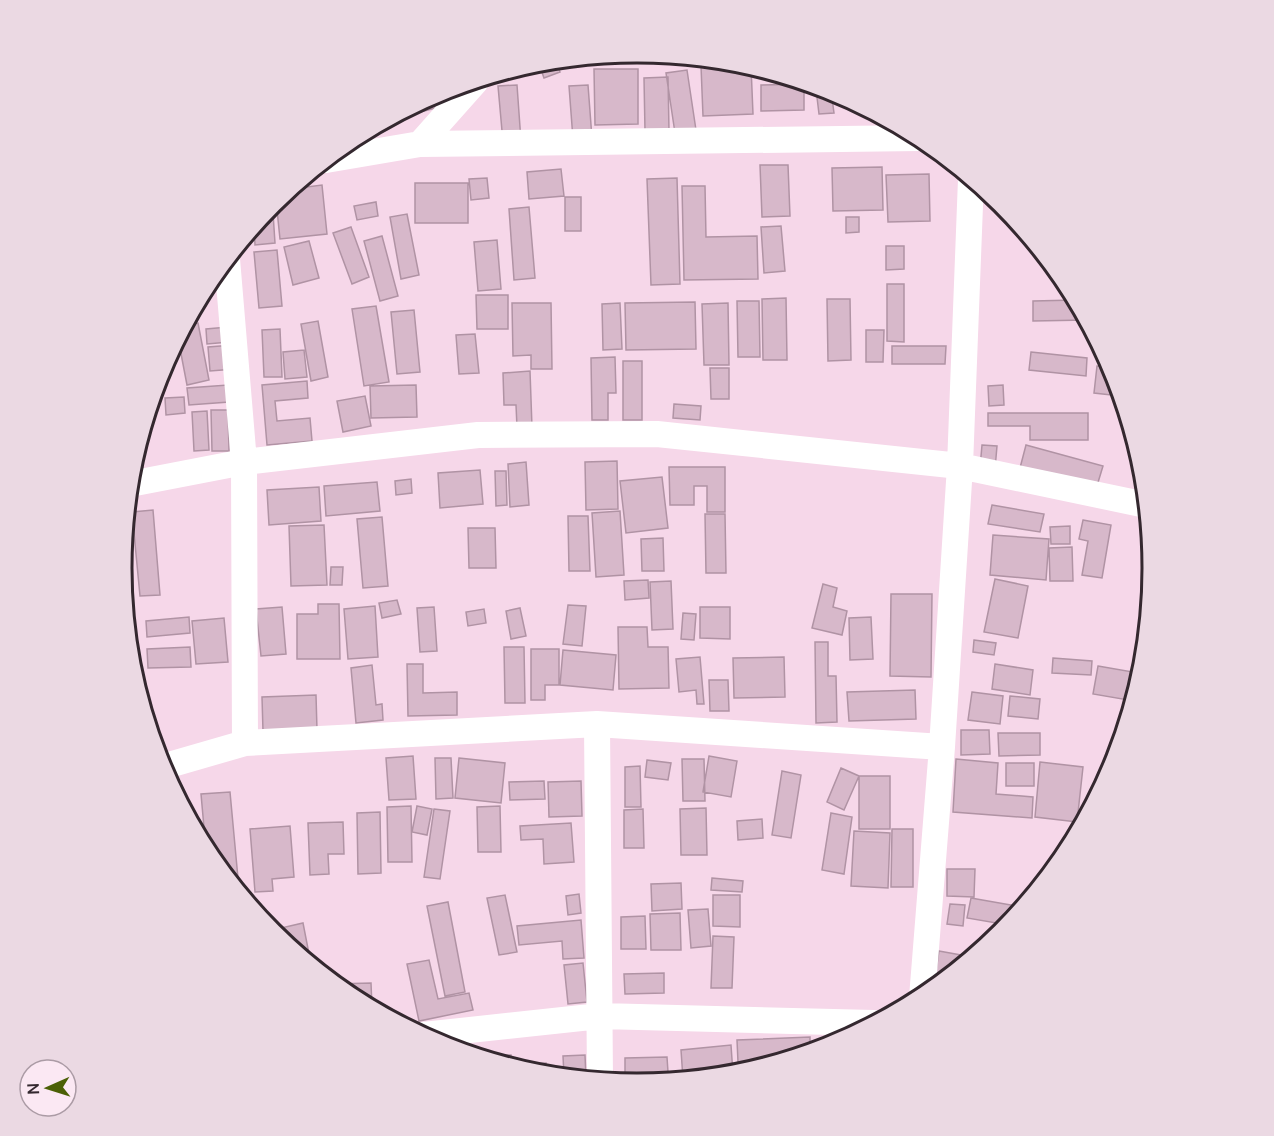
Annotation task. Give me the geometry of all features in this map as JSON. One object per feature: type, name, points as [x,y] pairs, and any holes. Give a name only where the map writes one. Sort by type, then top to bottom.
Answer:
[{"type":"street","points":[[420,144],[465,94]]},
{"type":"street","points":[[344,157],[420,144],[902,138]]},
{"type":"street","points":[[923,984],[942,747],[960,466],[971,189]]},
{"type":"street","points":[[228,272],[244,462],[245,743]]},
{"type":"street","points":[[140,482],[244,462],[478,435],[657,434],[960,466],[1138,503]]},
{"type":"street","points":[[172,764],[245,743],[597,724],[942,747]]},
{"type":"street","points":[[597,724],[600,1072]]},
{"type":"street","points":[[440,1033],[600,1016],[857,1023]]},
{"type":"building","points":[[701,67],[751,76],[753,114],[703,116]]},
{"type":"building","points":[[559,69],[560,72],[544,78],[542,72]]},
{"type":"building","points":[[594,69],[638,69],[638,124],[595,125]]},
{"type":"building","points":[[687,70],[696,130],[675,133],[666,73]]},
{"type":"building","points":[[668,77],[669,131],[645,131],[644,78]]},
{"type":"building","points":[[517,85],[521,141],[503,142],[498,86]]},
{"type":"building","points":[[588,85],[592,138],[573,139],[569,86]]},
{"type":"building","points":[[761,85],[782,85],[804,92],[804,110],[761,111]]},
{"type":"building","points":[[817,96],[833,102],[834,113],[819,114]]},
{"type":"building","points":[[454,98],[455,103],[421,112]]},
{"type":"building","points":[[760,165],[788,165],[790,216],[762,217]]},
{"type":"building","points":[[882,167],[883,210],[833,211],[832,168]]},
{"type":"building","points":[[561,169],[564,196],[529,199],[527,172]]},
{"type":"building","points":[[929,174],[930,221],[888,222],[886,175]]},
{"type":"building","points":[[487,178],[489,198],[471,200],[469,179]]},
{"type":"building","points":[[677,178],[680,284],[651,285],[647,179]]},
{"type":"building","points":[[415,183],[468,183],[468,223],[415,223]]},
{"type":"building","points":[[322,185],[327,234],[280,239],[277,214],[305,187]]},
{"type":"building","points":[[682,186],[705,186],[706,237],[757,236],[758,279],[684,280]]},
{"type":"building","points":[[565,197],[581,197],[581,231],[565,231]]},
{"type":"building","points":[[376,202],[378,216],[357,220],[354,206]]},
{"type":"building","points":[[529,207],[535,278],[514,280],[509,209]]},
{"type":"building","points":[[407,214],[419,275],[401,279],[390,217]]},
{"type":"building","points":[[846,217],[859,217],[859,232],[846,233]]},
{"type":"building","points":[[273,218],[275,243],[255,245],[255,238]]},
{"type":"building","points":[[781,226],[785,271],[764,273],[761,227]]},
{"type":"building","points":[[351,227],[369,277],[352,284],[333,233]]},
{"type":"building","points":[[382,236],[398,296],[380,301],[364,241]]},
{"type":"building","points":[[497,240],[501,289],[478,291],[474,242]]},
{"type":"building","points":[[309,241],[319,278],[293,285],[284,247]]},
{"type":"building","points":[[886,246],[904,246],[904,269],[886,270]]},
{"type":"building","points":[[277,250],[282,306],[259,308],[254,252]]},
{"type":"building","points":[[887,284],[904,284],[904,342],[887,341]]},
{"type":"building","points":[[476,295],[508,295],[508,329],[477,329]]},
{"type":"building","points":[[786,298],[787,360],[763,360],[762,299]]},
{"type":"building","points":[[827,299],[850,299],[851,360],[828,361]]},
{"type":"building","points":[[1065,300],[1076,320],[1033,321],[1033,301]]},
{"type":"building","points":[[737,301],[759,301],[760,357],[738,357]]},
{"type":"building","points":[[695,302],[696,349],[626,350],[625,303]]},
{"type":"building","points":[[512,303],[551,303],[552,369],[531,369],[531,355],[513,356]]},
{"type":"building","points":[[620,303],[622,349],[603,350],[602,304]]},
{"type":"building","points":[[728,303],[729,365],[704,365],[702,304]]},
{"type":"building","points":[[376,306],[389,382],[364,386],[352,309]]},
{"type":"building","points":[[414,310],[420,372],[397,374],[391,312]]},
{"type":"building","points":[[318,321],[328,377],[311,381],[301,324]]},
{"type":"building","points":[[196,323],[198,323],[209,380],[187,385],[181,352]]},
{"type":"building","points":[[228,327],[229,342],[207,344],[206,329]]},
{"type":"building","points":[[280,329],[282,377],[264,377],[262,330]]},
{"type":"building","points":[[866,330],[884,330],[883,362],[866,362]]},
{"type":"building","points":[[475,334],[479,373],[459,374],[456,335]]},
{"type":"building","points":[[233,345],[235,369],[210,371],[208,347]]},
{"type":"building","points":[[892,346],[946,346],[945,364],[892,364]]},
{"type":"building","points":[[304,350],[307,377],[285,379],[283,352]]},
{"type":"building","points":[[1031,352],[1087,358],[1086,376],[1029,370]]},
{"type":"building","points":[[615,357],[616,393],[608,393],[608,420],[592,420],[591,358]]},
{"type":"building","points":[[623,361],[642,361],[642,420],[623,420]]},
{"type":"building","points":[[1097,366],[1100,366],[1111,395],[1094,393]]},
{"type":"building","points":[[710,368],[729,368],[729,399],[711,399]]},
{"type":"building","points":[[530,371],[532,427],[517,427],[516,405],[504,405],[503,373]]},
{"type":"building","points":[[307,381],[308,398],[275,401],[277,421],[310,418],[312,441],[267,445],[262,385]]},
{"type":"building","points":[[228,385],[229,402],[189,405],[187,388]]},
{"type":"building","points":[[416,385],[417,417],[371,418],[370,386]]},
{"type":"building","points":[[1003,385],[1004,405],[989,406],[988,386]]},
{"type":"building","points":[[365,396],[371,426],[343,432],[337,401]]},
{"type":"building","points":[[184,397],[185,413],[166,415],[165,398]]},
{"type":"building","points":[[674,404],[701,406],[700,420],[673,418]]},
{"type":"building","points":[[211,410],[228,410],[229,451],[212,451]]},
{"type":"building","points":[[207,411],[209,450],[194,451],[192,412]]},
{"type":"building","points":[[988,413],[1088,413],[1088,440],[1030,440],[1030,426],[988,426]]},
{"type":"building","points":[[982,445],[997,446],[995,469],[980,468]]},
{"type":"building","points":[[1026,445],[1103,466],[1096,489],[1020,468]]},
{"type":"building","points":[[617,461],[618,509],[586,510],[585,462]]},
{"type":"building","points":[[526,462],[529,505],[510,507],[508,464]]},
{"type":"building","points":[[669,467],[725,467],[725,512],[707,512],[707,486],[694,486],[694,505],[670,505]]},
{"type":"building","points":[[480,470],[483,504],[440,508],[438,473]]},
{"type":"building","points":[[495,471],[506,471],[507,505],[496,506]]},
{"type":"building","points":[[662,477],[668,528],[626,533],[620,481]]},
{"type":"building","points":[[411,479],[412,493],[396,495],[395,481]]},
{"type":"building","points":[[377,482],[380,511],[326,516],[324,486]]},
{"type":"building","points":[[319,487],[321,521],[269,525],[267,490]]},
{"type":"building","points":[[992,505],[1044,514],[1040,532],[988,524]]},
{"type":"building","points":[[153,510],[160,595],[140,596],[134,529],[135,512]]},
{"type":"building","points":[[620,511],[624,575],[596,577],[592,513]]},
{"type":"building","points":[[705,514],[725,514],[726,573],[706,573]]},
{"type":"building","points":[[568,516],[588,516],[590,571],[569,571]]},
{"type":"building","points":[[382,517],[388,586],[363,588],[357,519]]},
{"type":"building","points":[[1083,520],[1111,525],[1102,578],[1082,575],[1088,541],[1079,539]]},
{"type":"building","points":[[324,525],[327,585],[291,586],[289,526]]},
{"type":"building","points":[[1070,526],[1070,544],[1051,544],[1050,527]]},
{"type":"building","points":[[468,528],[495,528],[496,568],[469,568]]},
{"type":"building","points":[[993,535],[1049,539],[1046,580],[990,575]]},
{"type":"building","points":[[663,538],[664,571],[642,571],[641,539]]},
{"type":"building","points":[[1072,547],[1073,581],[1050,581],[1049,548]]},
{"type":"building","points":[[331,567],[343,567],[342,585],[330,585]]},
{"type":"building","points":[[995,579],[1028,586],[1018,638],[984,632]]},
{"type":"building","points":[[648,580],[649,598],[625,600],[624,581]]},
{"type":"building","points":[[648,580],[649,598],[625,600],[624,581]]},
{"type":"building","points":[[671,581],[673,629],[652,630],[650,582]]},
{"type":"building","points":[[823,584],[837,588],[833,607],[847,611],[842,635],[812,628]]},
{"type":"building","points":[[891,594],[932,594],[931,677],[890,676]]},
{"type":"building","points":[[397,600],[401,614],[382,618],[379,603]]},
{"type":"building","points":[[318,604],[339,604],[340,659],[297,659],[297,614],[318,614]]},
{"type":"building","points":[[568,605],[586,606],[582,646],[563,644]]},
{"type":"building","points":[[375,606],[378,657],[348,659],[344,609]]},
{"type":"building","points":[[282,607],[286,654],[261,656],[256,609]]},
{"type":"building","points":[[434,607],[437,651],[420,652],[417,608]]},
{"type":"building","points":[[700,607],[730,607],[730,639],[700,638]]},
{"type":"building","points":[[520,608],[526,636],[511,639],[506,611]]},
{"type":"building","points":[[484,609],[486,623],[468,626],[466,612]]},
{"type":"building","points":[[683,613],[696,614],[694,640],[681,639]]},
{"type":"building","points":[[189,617],[190,633],[147,637],[146,621]]},
{"type":"building","points":[[871,617],[873,659],[850,660],[849,618]]},
{"type":"building","points":[[224,618],[228,662],[196,664],[192,621]]},
{"type":"building","points":[[618,627],[647,627],[648,647],[668,647],[669,688],[619,689]]},
{"type":"building","points":[[618,627],[647,627],[648,647],[668,647],[669,688],[619,689]]},
{"type":"building","points":[[974,640],[996,643],[994,655],[973,652]]},
{"type":"building","points":[[815,642],[828,642],[828,676],[836,676],[837,722],[816,723]]},
{"type":"building","points":[[190,647],[191,667],[148,668],[147,649]]},
{"type":"building","points":[[504,647],[524,647],[525,703],[505,703]]},
{"type":"building","points":[[531,649],[559,649],[559,685],[545,685],[545,700],[531,700]]},
{"type":"building","points":[[563,650],[616,655],[613,690],[560,685]]},
{"type":"building","points":[[700,657],[704,704],[697,704],[696,690],[679,692],[676,659]]},
{"type":"building","points":[[700,657],[704,704],[697,704],[696,690],[679,692],[676,659]]},
{"type":"building","points":[[784,657],[785,697],[734,698],[733,658]]},
{"type":"building","points":[[1053,658],[1092,661],[1091,675],[1052,673]]},
{"type":"building","points":[[407,664],[423,664],[423,693],[457,692],[457,715],[408,716]]},
{"type":"building","points":[[995,664],[1033,670],[1030,695],[992,689]]},
{"type":"building","points":[[372,665],[376,705],[382,704],[383,720],[356,723],[351,668]]},
{"type":"building","points":[[1098,666],[1131,672],[1125,699],[1093,694]]},
{"type":"building","points":[[709,680],[728,680],[729,711],[710,711]]},
{"type":"building","points":[[915,690],[916,719],[849,721],[847,692]]},
{"type":"building","points":[[972,692],[1003,696],[1000,724],[968,720]]},
{"type":"building","points":[[316,695],[317,730],[263,731],[262,697]]},
{"type":"building","points":[[1010,696],[1040,699],[1038,719],[1008,716]]},
{"type":"building","points":[[961,730],[989,730],[990,754],[961,755]]},
{"type":"building","points":[[998,733],[1040,733],[1040,755],[999,756]]},
{"type":"building","points":[[413,756],[416,799],[389,800],[386,758]]},
{"type":"building","points":[[709,756],[737,761],[731,797],[703,792]]},
{"type":"building","points":[[435,758],[451,758],[453,798],[436,799]]},
{"type":"building","points":[[459,758],[505,763],[501,803],[455,798]]},
{"type":"building","points":[[682,759],[704,759],[705,801],[683,801]]},
{"type":"building","points":[[956,759],[998,763],[996,794],[1033,797],[1032,818],[953,812]]},
{"type":"building","points":[[647,760],[671,763],[668,780],[645,777]]},
{"type":"building","points":[[1040,762],[1083,767],[1078,814],[1074,822],[1035,817]]},
{"type":"building","points":[[1006,763],[1034,763],[1034,786],[1006,786]]},
{"type":"building","points":[[640,766],[641,807],[625,807],[625,767]]},
{"type":"building","points":[[841,768],[859,776],[844,810],[827,802]]},
{"type":"building","points":[[782,771],[801,775],[791,838],[772,835]]},
{"type":"building","points":[[859,776],[890,776],[890,829],[859,829]]},
{"type":"building","points":[[544,781],[545,799],[510,800],[509,782]]},
{"type":"building","points":[[581,781],[582,816],[549,817],[548,782]]},
{"type":"building","points":[[230,792],[238,877],[204,827],[201,794]]},
{"type":"building","points":[[411,806],[412,862],[388,862],[387,807]]},
{"type":"building","points":[[417,806],[432,809],[427,835],[412,832]]},
{"type":"building","points":[[500,806],[501,852],[478,852],[477,807]]},
{"type":"building","points":[[706,808],[707,855],[681,855],[680,809]]},
{"type":"building","points":[[434,809],[450,811],[440,879],[424,877]]},
{"type":"building","points":[[643,809],[644,848],[624,848],[624,810]]},
{"type":"building","points":[[380,812],[381,873],[358,874],[357,813]]},
{"type":"building","points":[[831,813],[852,817],[844,874],[822,870]]},
{"type":"building","points":[[762,819],[763,838],[738,840],[737,821]]},
{"type":"building","points":[[343,822],[344,854],[328,854],[329,874],[310,875],[308,823]]},
{"type":"building","points":[[571,823],[574,862],[544,864],[543,839],[521,840],[520,826]]},
{"type":"building","points":[[290,826],[294,877],[272,879],[273,891],[255,892],[250,829]]},
{"type":"building","points":[[892,829],[913,829],[913,887],[891,887]]},
{"type":"building","points":[[854,831],[890,833],[888,888],[851,886]]},
{"type":"building","points":[[947,869],[975,869],[974,897],[947,896]]},
{"type":"building","points":[[712,878],[743,881],[742,892],[711,890]]},
{"type":"building","points":[[681,883],[682,909],[652,911],[651,884]]},
{"type":"building","points":[[579,894],[581,913],[568,915],[566,896]]},
{"type":"building","points":[[505,895],[517,952],[499,955],[487,898]]},
{"type":"building","points":[[713,895],[740,895],[740,927],[713,926]]},
{"type":"building","points":[[971,898],[1013,905],[996,923],[967,918]]},
{"type":"building","points":[[448,902],[465,992],[445,996],[427,906]]},
{"type":"building","points":[[950,904],[965,905],[963,926],[947,924]]},
{"type":"building","points":[[708,909],[711,946],[691,948],[688,910]]},
{"type":"building","points":[[680,913],[681,950],[651,950],[650,914]]},
{"type":"building","points":[[645,916],[646,949],[621,949],[621,917]]},
{"type":"building","points":[[581,920],[584,958],[563,959],[562,941],[519,945],[517,926]]},
{"type":"building","points":[[303,923],[309,952],[304,948],[283,928]]},
{"type":"building","points":[[713,936],[734,937],[732,988],[711,988]]},
{"type":"building","points":[[939,951],[961,955],[944,969],[935,975]]},
{"type":"building","points":[[429,960],[438,999],[469,993],[473,1010],[419,1021],[407,964]]},
{"type":"building","points":[[583,963],[587,1002],[568,1004],[564,965]]},
{"type":"building","points":[[664,973],[664,993],[625,994],[624,974]]},
{"type":"building","points":[[371,983],[372,997],[356,988],[350,984]]},
{"type":"building","points":[[810,1037],[810,1042],[799,1046],[768,1056],[738,1062],[737,1040]]},
{"type":"building","points":[[731,1045],[732,1064],[682,1071],[681,1050]]},
{"type":"building","points":[[585,1055],[586,1070],[564,1068],[563,1056]]},
{"type":"building","points":[[667,1057],[668,1072],[625,1073],[625,1058]]}]
